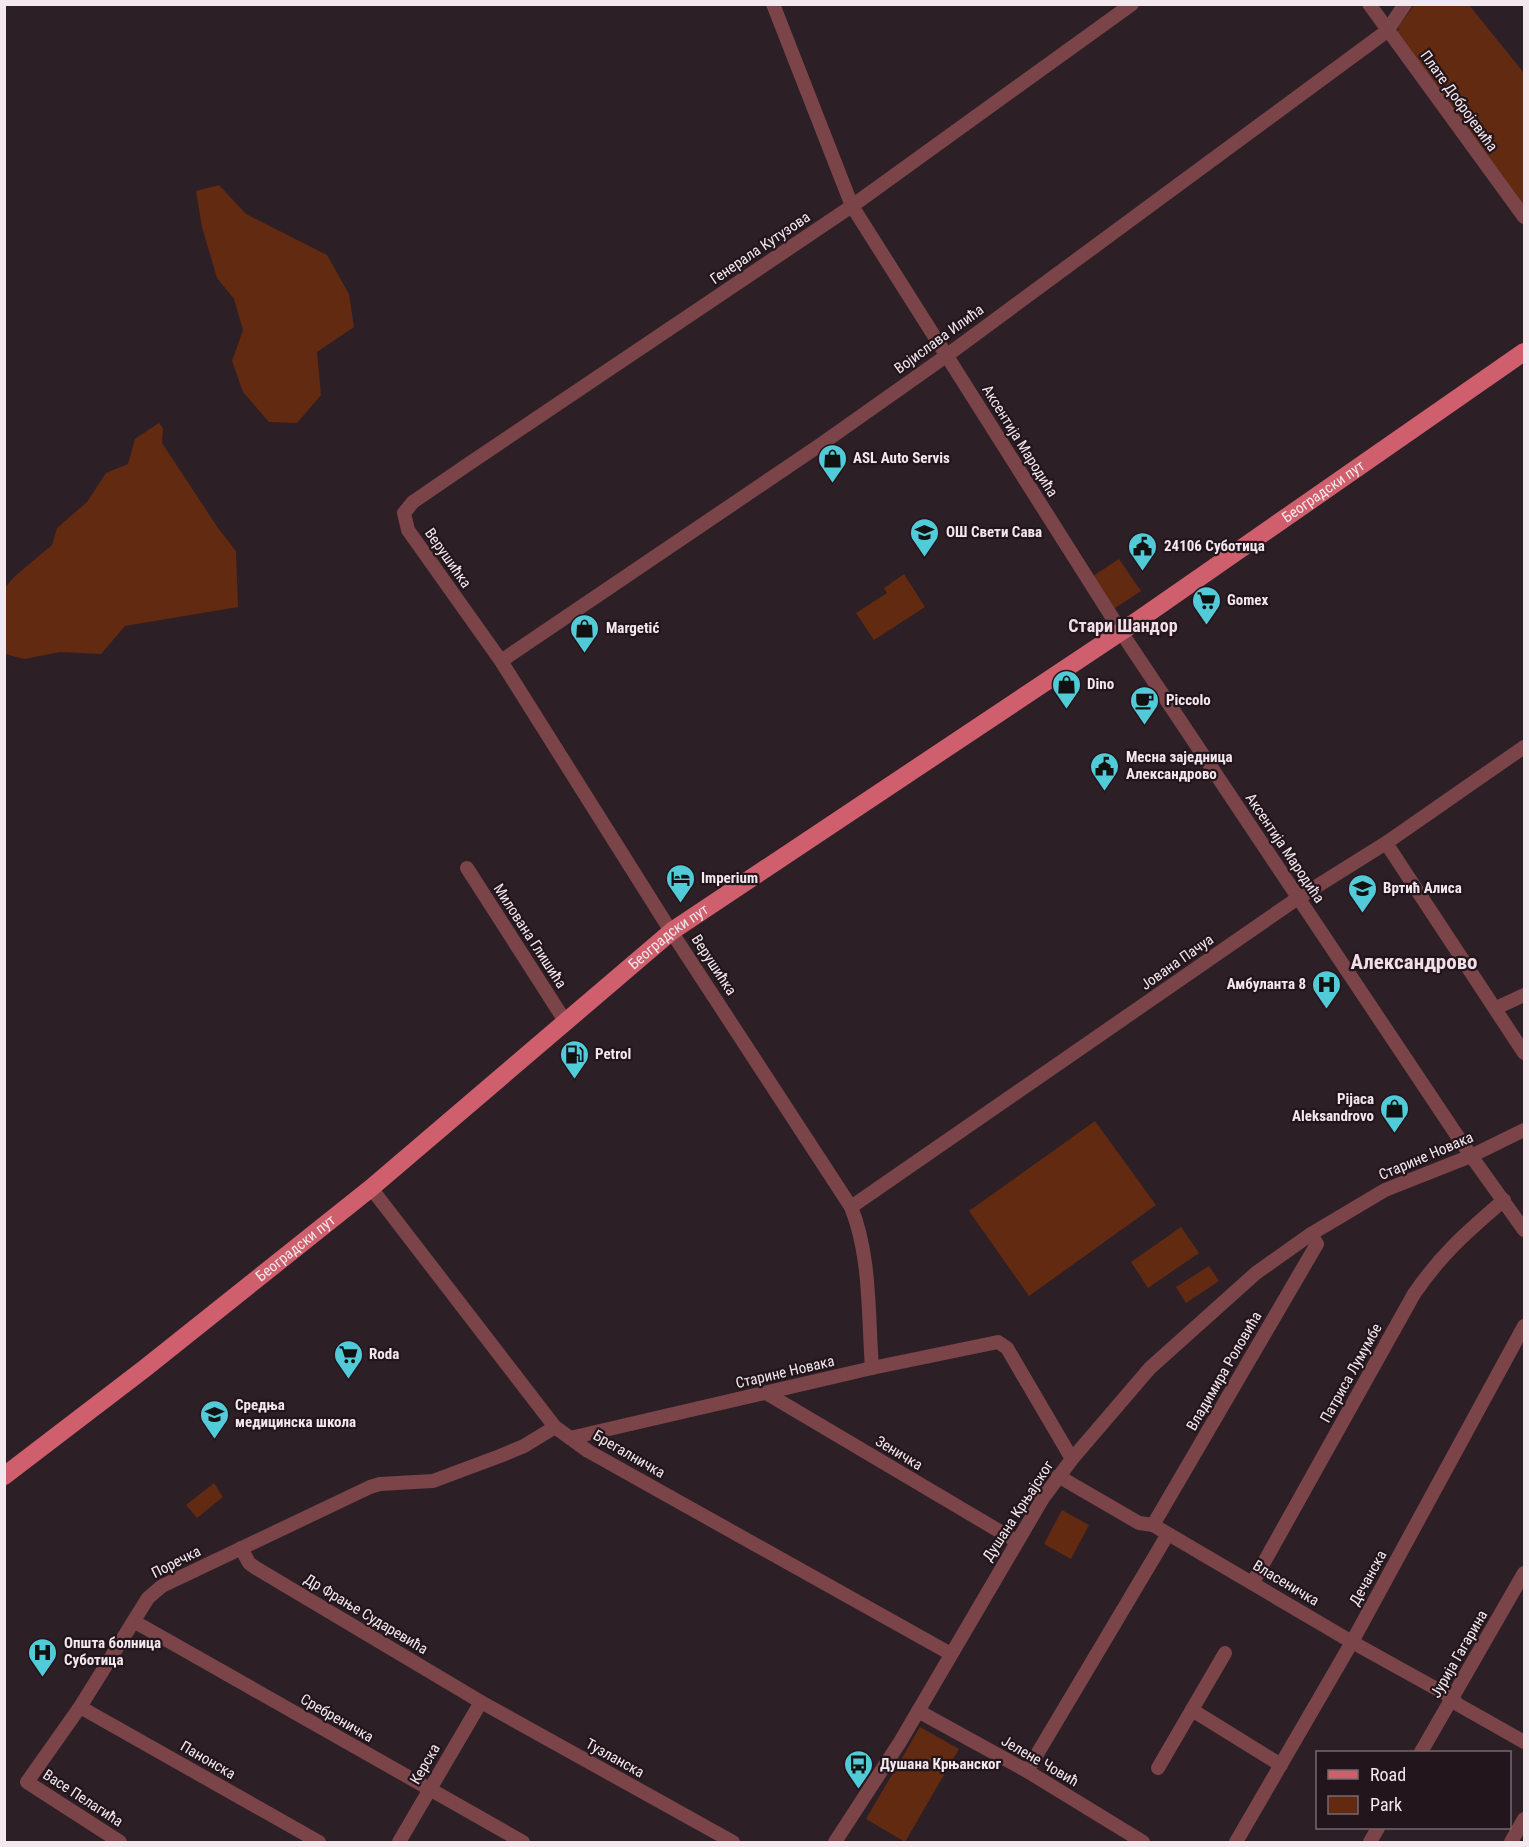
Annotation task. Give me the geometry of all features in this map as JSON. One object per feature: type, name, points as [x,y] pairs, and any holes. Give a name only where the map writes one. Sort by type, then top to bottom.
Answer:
[{"type":"main road","name":"Београдски пут","points":[[4,1476],[144,1369],[372,1188],[672,931],[1121,632],[1524,351]]},
{"type":"street","name":"Аксентија Мародића","points":[[773,4],[852,206],[1121,632],[1471,1156],[1524,1230]]},
{"type":"street","name":"Генерала Кутузова","points":[[404,513],[413,502],[852,206],[1132,4]]},
{"type":"street","name":"Плате Добројевића","points":[[1369,4],[1524,217]]},
{"type":"street","name":"Војислава Илића","points":[[501,661],[946,356],[1387,31],[1405,4]]},
{"type":"street","name":"Верушићка","points":[[404,513],[408,530],[501,661],[851,1207],[859,1226],[864,1250],[872,1368]]},
{"type":"street","name":"Јована Пачуа","points":[[851,1207],[1298,898],[1386,843],[1524,747]]},
{"type":"street","points":[[1386,843],[1524,1053]]},
{"type":"street","name":"Милована Глишића","points":[[467,868],[565,1021]]},
{"type":"street","points":[[1496,1008],[1524,995]]},
{"type":"street","name":"Старине Новака","points":[[1311,1234],[1385,1190],[1471,1156],[1524,1130]]},
{"type":"street","name":"Брегалничка","points":[[372,1188],[555,1426],[588,1451],[951,1654]]},
{"type":"street","name":"Патриса Лумумбе","points":[[1253,1582],[1414,1294],[1433,1266],[1449,1248],[1504,1200]]},
{"type":"street","name":"Душана Крњајског","points":[[838,1838],[918,1711],[1016,1541],[1058,1476],[1150,1368],[1256,1273],[1311,1234]]},
{"type":"street","name":"Владимира Роловића","points":[[1153,1525],[1317,1244],[1311,1234]]},
{"type":"street","name":"Дечанска","points":[[1236,1842],[1352,1642],[1524,1326]]},
{"type":"street","name":"Старине Новака","points":[[570,1438],[872,1368],[996,1342],[1002,1343],[1007,1348],[1072,1459]]},
{"type":"street","name":"Зеничка","points":[[766,1393],[1016,1541]]},
{"type":"street","name":"Поречка","points":[[27,1782],[80,1707],[148,1598],[162,1586],[370,1486],[433,1481],[516,1449],[555,1426]]},
{"type":"street","name":"Власеничка","points":[[1058,1476],[1139,1523],[1153,1525],[1253,1582],[1524,1742]]},
{"type":"street","points":[[1027,1771],[1168,1534]]},
{"type":"street","name":"Др Фрање Сударевића","points":[[240,1548],[249,1563],[256,1568],[481,1702]]},
{"type":"street","name":"Јурија Гагарина","points":[[1422,1751],[1524,1573]]},
{"type":"street","name":"Сребреничка","points":[[135,1622],[523,1842]]},
{"type":"street","points":[[1158,1768],[1225,1653]]},
{"type":"street","name":"Керска","points":[[399,1842],[481,1702]]},
{"type":"street","name":"Тузланска","points":[[481,1702],[733,1842]]},
{"type":"street","name":"Панонска","points":[[80,1707],[319,1842]]},
{"type":"street","points":[[1192,1710],[1281,1765]]},
{"type":"street","name":"Јелене Човић","points":[[918,1711],[1027,1771],[1143,1842]]},
{"type":"street","name":"Васе Пелагића","points":[[27,1782],[120,1842]]},
{"type":"street","points":[[1511,1842],[1524,1819]]},
{"type":"green space","points":[[1414,5],[1469,5],[1524,73],[1524,207],[1397,35],[1399,26]]},
{"type":"green space","points":[[219,185],[246,214],[327,255],[349,294],[354,327],[317,352],[321,395],[297,423],[269,422],[243,392],[232,361],[243,330],[234,299],[217,278],[202,227],[196,191]]},
{"type":"green space","points":[[159,423],[163,428],[162,443],[218,528],[236,551],[238,607],[125,626],[101,654],[60,652],[24,659],[5,654],[5,588],[14,577],[52,545],[57,528],[87,502],[106,473],[128,464],[135,439]]},
{"type":"green space","points":[[1119,559],[1141,591],[1112,610],[1090,578]]},
{"type":"green space","points":[[904,574],[925,607],[874,640],[856,613],[887,593],[884,588]]},
{"type":"green space","points":[[1095,1121],[1156,1205],[1029,1296],[969,1211]]},
{"type":"green space","points":[[1181,1227],[1199,1253],[1148,1288],[1131,1262]]},
{"type":"green space","points":[[1209,1266],[1219,1281],[1186,1303],[1176,1287]]},
{"type":"green space","points":[[214,1483],[223,1497],[197,1518],[186,1505]]},
{"type":"green space","points":[[1062,1510],[1089,1525],[1071,1559],[1044,1544]]},
{"type":"green space","points":[[920,1727],[959,1749],[905,1842],[866,1819]]},
{"type":"place","name":"ASL Auto Servis","points":[[832,484]]},
{"type":"place","name":"ОШ Свети Сава","points":[[925,558]]},
{"type":"place","name":"24106 Суботица","points":[[1143,572]]},
{"type":"place","name":"Gomex","points":[[1206,626]]},
{"type":"place","name":"Margetić","points":[[585,654]]},
{"type":"place","name":"Dino","points":[[1066,710]]},
{"type":"place","name":"Piccolo","points":[[1145,726]]},
{"type":"place","name":"Месна заједница Александрово","points":[[1105,792]]},
{"type":"place","name":"Imperium","points":[[680,904]]},
{"type":"place","name":"Вртић Алиса","points":[[1362,914]]},
{"type":"place","name":"Амбуланта 8","points":[[1327,1010]]},
{"type":"place","name":"Petrol","points":[[574,1080]]},
{"type":"place","name":"Pijaca Aleksandrovo","points":[[1395,1134]]},
{"type":"place","name":"Roda","points":[[348,1380]]},
{"type":"place","name":"Средња медицинска школа","points":[[214,1440]]},
{"type":"place","name":"Општа болница Суботица","points":[[43,1678]]},
{"type":"place","name":"Душана Крњанског","points":[[859,1790]]},
{"type":"district","name":"Стари Шандор","points":[[1123,626]]},
{"type":"district","name":"Александрово","points":[[1414,962]]}]
